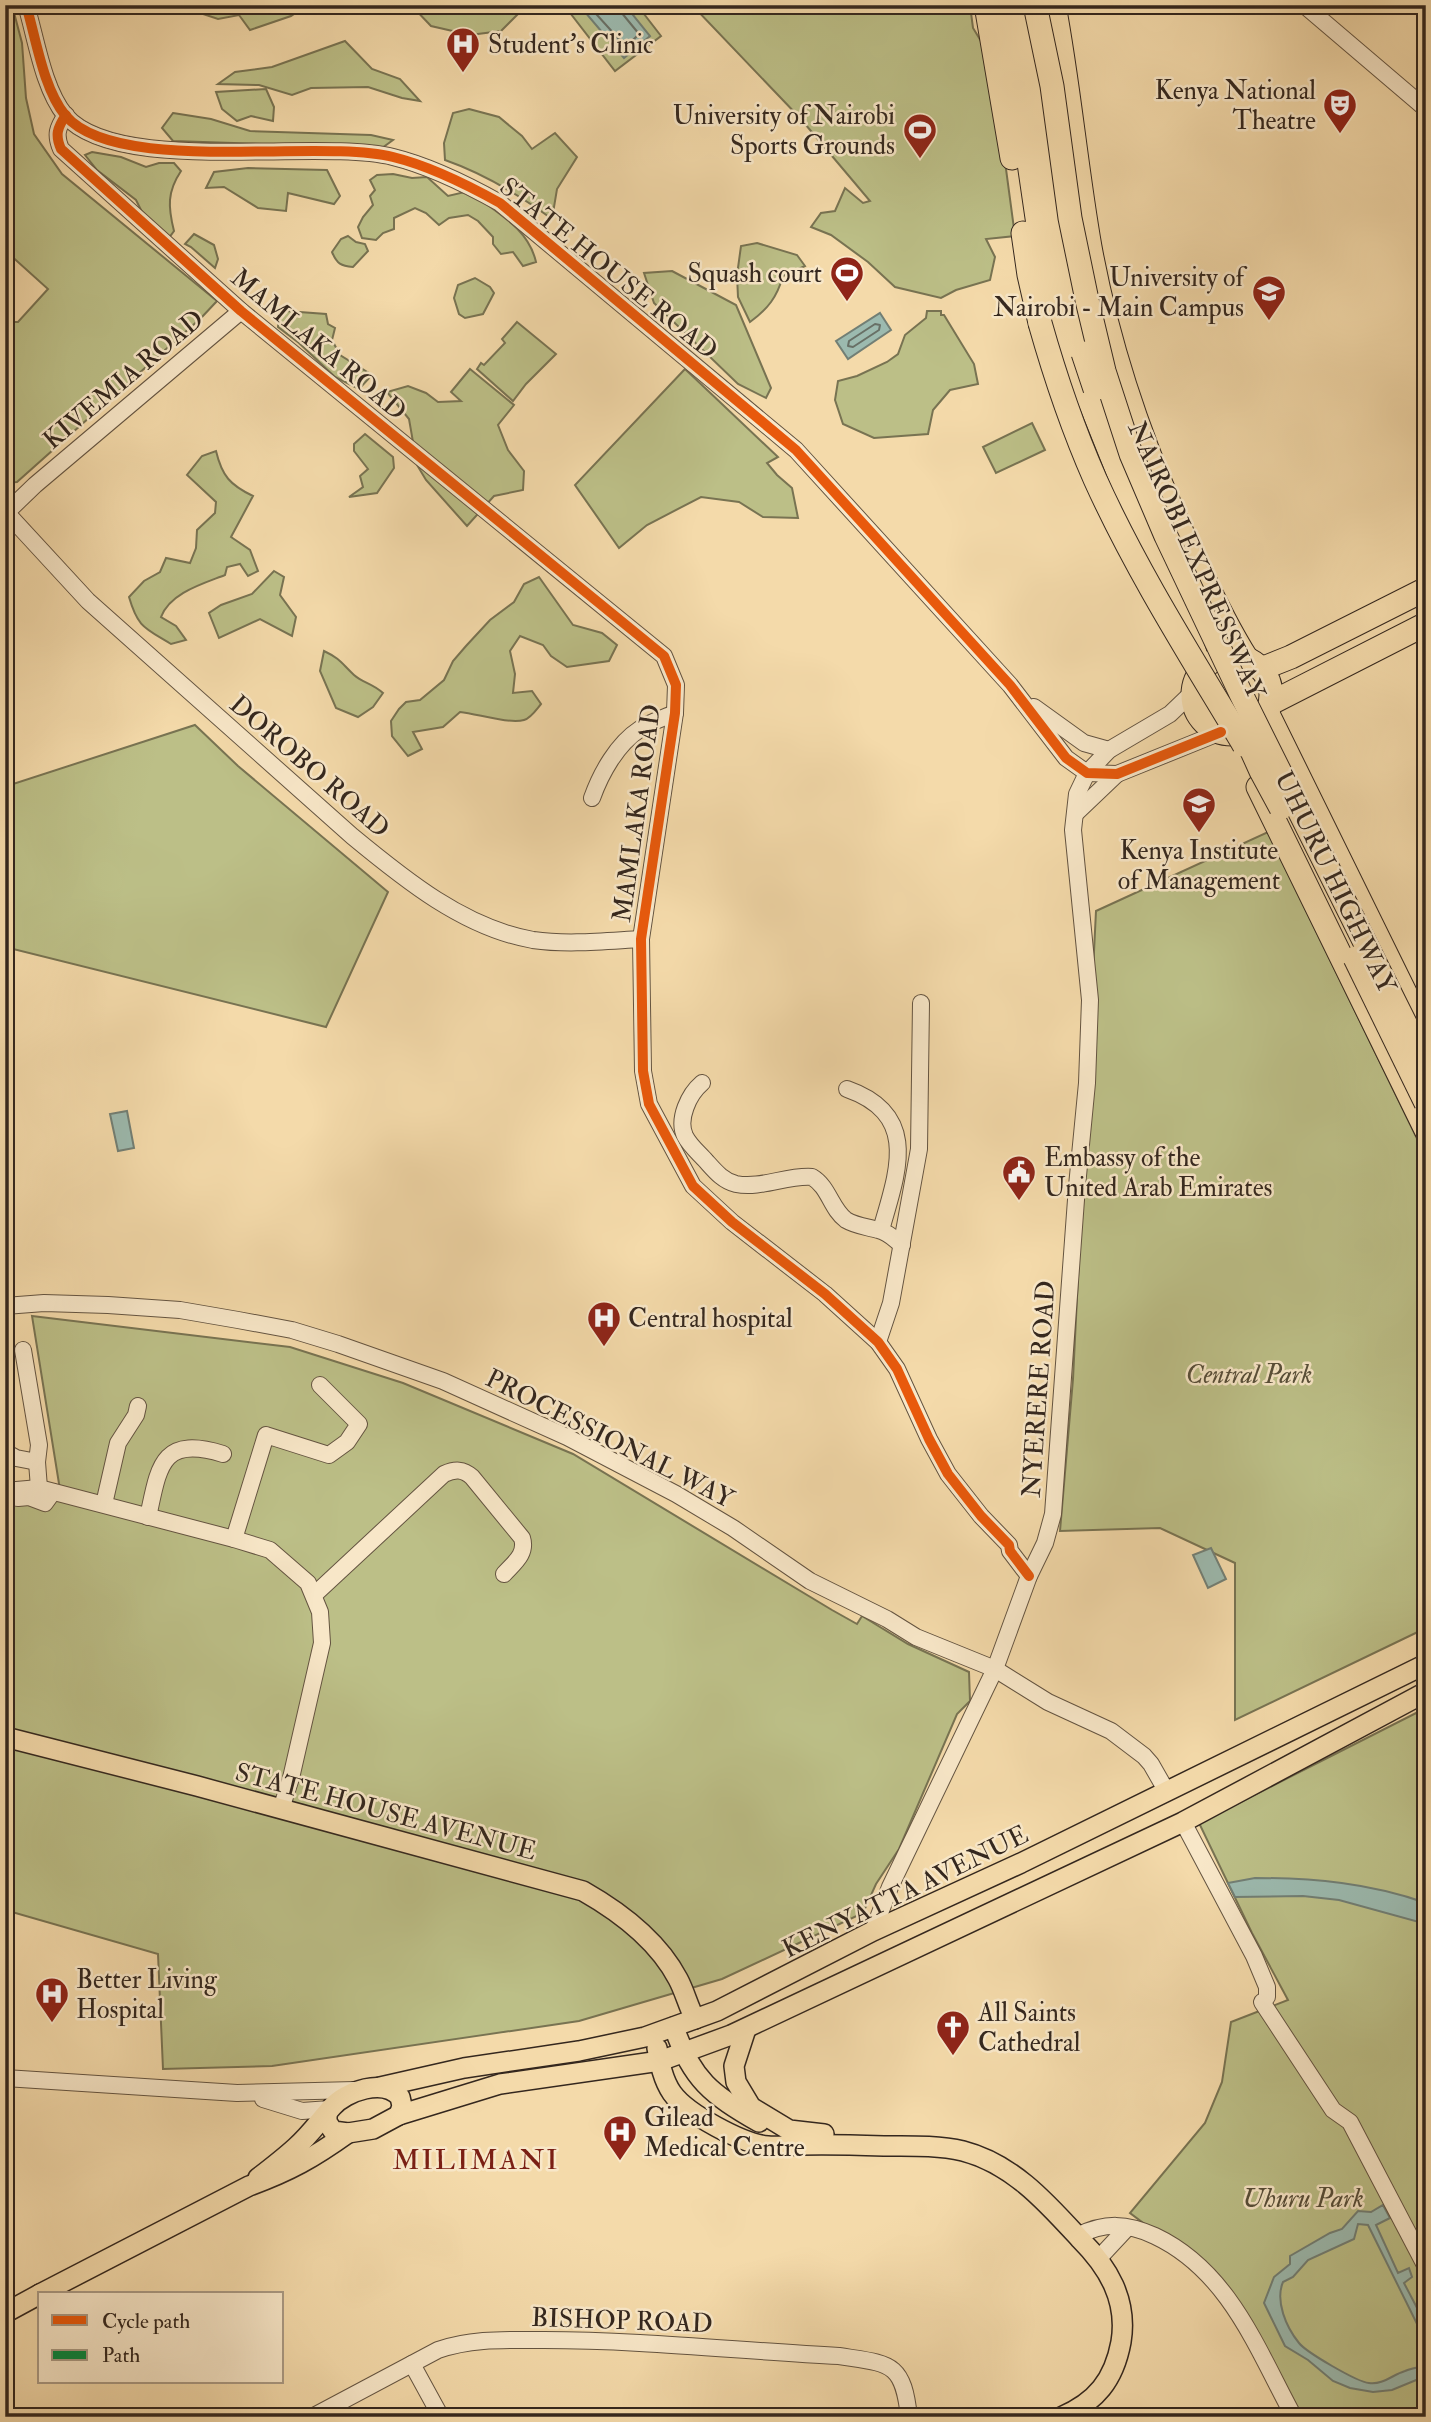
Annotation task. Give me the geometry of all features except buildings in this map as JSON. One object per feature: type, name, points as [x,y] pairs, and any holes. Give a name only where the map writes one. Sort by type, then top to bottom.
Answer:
[{"type":"highway","points":[[986,5],[1029,275],[1050,360],[1105,500],[1185,648],[1261,771]]},
{"type":"highway","points":[[1006,5],[1043,259],[1065,337],[1130,502],[1184,622],[1194,651],[1197,713],[1211,728],[1226,733],[1253,728],[1269,708],[1426,624]]},
{"type":"highway","name":"NAIROBI EXPRESSWAY","points":[[1021,5],[1053,205],[1083,354],[1113,445],[1261,771],[1426,1103]]},
{"type":"highway","name":"NAIROBI EXPRESSWAY","points":[[1035,5],[1061,144],[1070,218],[1087,300],[1104,371],[1130,454],[1166,536],[1260,732],[1426,1065]]},
{"type":"highway","points":[[1047,5],[1058,77],[1061,144]]},
{"type":"highway","points":[[1054,5],[1091,249],[1111,337],[1154,466],[1169,502],[1234,639],[1267,678],[1271,690],[1269,708]]},
{"type":"highway","points":[[1195,686],[1203,669],[1214,661],[1226,657],[1254,664],[1291,657],[1426,589]]},
{"type":"highway","name":"UHURU HIGHWAY","points":[[1269,708],[1424,1029]]},
{"type":"highway","name":"UHURU HIGHWAY","points":[[1226,733],[1426,1130]]},
{"type":"main road","name":"KENYATTA AVENUE","points":[[249,2186],[296,2147],[329,2112],[371,2089],[464,2068],[589,2049],[654,2034],[695,2020],[757,1993],[873,1931],[1021,1863],[1426,1664]]},
{"type":"main road","points":[[329,2112],[327,2122],[333,2131],[348,2133],[373,2129],[399,2115],[500,2084],[660,2061],[746,2029],[1183,1822],[1426,1692]]},
{"type":"main road","points":[[1318,1718],[1331,1742]]},
{"type":"main road","name":"STATE HOUSE AVENUE","points":[[5,1737],[583,1891],[611,1909],[654,1944],[679,1981],[695,2020]]},
{"type":"main road","points":[[674,2027],[690,2066],[716,2096],[799,2144]]},
{"type":"main road","points":[[746,2029],[734,2066],[736,2082],[751,2107],[789,2130],[958,2141],[990,2151],[1009,2159],[1083,2233],[1117,2291],[1121,2314],[1121,2340],[1107,2380],[1094,2399],[1061,2417]]},
{"type":"main road","points":[[654,2034],[662,2075],[672,2094],[686,2108],[740,2138],[766,2146],[799,2144],[917,2147],[961,2151],[984,2158],[1028,2187],[1083,2233]]},
{"type":"main road","points":[[538,2057],[541,2078]]},
{"type":"main road","points":[[371,2089],[390,2089],[400,2097],[402,2106],[399,2115]]},
{"type":"main road","points":[[44,2292],[249,2186],[295,2168],[348,2133]]},
{"type":"main road","points":[[5,2313],[38,2295]]},
{"type":"street","name":"STATE HOUSE ROAD","points":[[26,5],[49,85],[65,115],[80,129],[98,137],[138,146],[188,151],[337,152],[392,156],[455,178],[500,203],[796,450],[1015,693],[1066,758],[1087,773]]},
{"type":"street","points":[[1304,5],[1426,109]]},
{"type":"street","name":"MAMLAKA ROAD","points":[[65,115],[57,127],[56,137],[61,149],[241,311],[664,656],[676,685],[675,713],[640,939],[641,1041],[645,1091],[653,1114],[684,1172],[701,1194],[732,1222],[825,1294],[878,1342],[897,1368],[948,1474],[981,1516],[1009,1545],[1010,1551],[1029,1576]]},
{"type":"street","name":"KIVEMIA ROAD","points":[[6,512],[241,311]]},
{"type":"street","name":"DOROBO ROAD","points":[[6,512],[88,601],[352,836],[394,870],[454,910],[481,924],[512,935],[551,942],[640,939]]},
{"type":"street","name":"NYERERE ROAD","points":[[873,1931],[890,1887],[995,1669],[1029,1576],[1045,1542],[1053,1514],[1087,1083],[1090,1000],[1073,830],[1077,794],[1087,773],[1109,750],[1170,714],[1195,686]]},
{"type":"street","name":"STATE HOUSE ROAD","points":[[1015,693],[1084,743],[1109,750]]},
{"type":"street","points":[[592,798],[601,775],[625,742],[640,729],[675,713]]},
{"type":"street","points":[[1087,773],[1117,774],[1226,733]]},
{"type":"street","points":[[1066,758],[1077,794]]},
{"type":"street","points":[[1075,814],[1117,774]]},
{"type":"street","points":[[878,1342],[891,1303],[919,1149],[921,1003]]},
{"type":"street","points":[[702,1083],[689,1096],[685,1107],[683,1132],[719,1175],[733,1183],[751,1185],[812,1177],[822,1184],[845,1219],[854,1224],[881,1230],[902,1245]]},
{"type":"street","points":[[847,1089],[865,1095],[879,1104],[888,1115],[895,1135],[899,1156],[897,1173],[881,1230]]},
{"type":"street","name":"PROCESSIONAL WAY","points":[[5,1306],[44,1303],[180,1310],[292,1331],[443,1381],[566,1437],[688,1501],[810,1581],[887,1619],[916,1637],[995,1669],[1048,1702],[1111,1731],[1130,1743],[1151,1763],[1167,1792]]},
{"type":"street","points":[[5,1500],[29,1497],[46,1503],[46,1490],[37,1462],[39,1445],[23,1350]]},
{"type":"street","points":[[234,1539],[267,1435],[329,1455],[347,1442],[359,1424],[320,1385]]},
{"type":"street","points":[[104,1504],[118,1443],[136,1415],[138,1406]]},
{"type":"street","points":[[148,1517],[157,1474],[168,1456],[187,1446],[223,1454]]},
{"type":"street","points":[[9,1460],[37,1462]]},
{"type":"street","points":[[314,1595],[444,1474],[454,1470],[472,1477],[523,1538],[523,1552],[504,1574]]},
{"type":"street","points":[[5,1491],[46,1490],[234,1539],[270,1550],[308,1583],[320,1612],[322,1643],[281,1810]]},
{"type":"street","points":[[1009,1545],[1040,1553]]},
{"type":"street","points":[[1183,1822],[1254,1956],[1267,1987],[1265,2000],[1333,2110],[1350,2122],[1426,2267]]},
{"type":"street","points":[[5,2078],[237,2093],[371,2089]]},
{"type":"street","points":[[237,2093],[302,2111],[329,2112]]},
{"type":"street","points":[[1083,2233],[1102,2225],[1142,2230],[1169,2243],[1209,2274],[1247,2325],[1294,2417]]},
{"type":"street","points":[[1099,2258],[1128,2228]]},
{"type":"street","name":"BISHOP ROAD","points":[[312,2417],[438,2350],[473,2341],[571,2340],[839,2356],[881,2362],[896,2370],[906,2390],[909,2417]]},
{"type":"street","points":[[412,2364],[441,2417]]},
{"type":"green space","points":[[5,5],[12,5],[22,43],[26,98],[34,134],[62,174],[217,301],[17,482],[5,483],[5,322],[18,322],[48,289],[8,253],[5,255]]},
{"type":"green space","points":[[176,5],[307,5],[291,16],[250,30],[239,15],[218,19]]},
{"type":"green space","points":[[411,5],[527,5],[501,31],[470,35],[431,26]]},
{"type":"green space","points":[[564,5],[637,5],[661,36],[615,71]]},
{"type":"green space","name":"University of Nairobi Sports Grounds","points":[[692,5],[970,5],[973,28],[987,51],[993,72],[1015,236],[986,239],[995,257],[990,280],[956,290],[941,298],[895,287],[868,262],[831,235],[811,227],[821,213],[835,211],[845,188],[863,203],[870,201],[800,118]]},
{"type":"green space","points":[[345,41],[372,69],[400,79],[420,101],[368,87],[311,88],[292,95],[259,85],[218,84],[235,72],[272,67]]},
{"type":"green space","points":[[266,89],[274,107],[273,121],[251,116],[237,121],[222,109],[216,92]]},
{"type":"green space","points":[[469,109],[499,117],[522,136],[532,149],[555,133],[577,157],[557,189],[552,219],[501,185],[445,160],[444,143],[453,113]]},
{"type":"green space","points":[[173,113],[211,119],[250,131],[371,135],[393,140],[382,148],[173,141],[162,128]]},
{"type":"green space","points":[[92,152],[121,157],[146,167],[159,163],[174,163],[181,171],[171,193],[174,231],[168,239],[147,222],[136,200],[97,170],[85,155]]},
{"type":"green space","points":[[248,168],[327,170],[340,196],[334,204],[288,193],[286,211],[258,208],[224,187],[206,188],[214,172]]},
{"type":"green space","points":[[393,174],[412,178],[427,177],[448,196],[469,191],[518,230],[526,239],[536,262],[523,266],[513,252],[501,254],[493,244],[493,237],[478,221],[468,215],[449,218],[439,225],[426,213],[415,208],[394,218],[394,229],[383,233],[376,240],[362,238],[358,227],[373,205],[370,196],[375,190],[370,180],[377,175]]},
{"type":"green space","points":[[194,234],[214,245],[218,259],[215,268],[185,244]]},
{"type":"green space","points":[[348,236],[365,244],[368,251],[353,267],[340,264],[332,252],[341,239]]},
{"type":"green space","points":[[757,243],[797,255],[805,266],[783,276],[771,302],[750,322],[738,297],[737,275],[741,246]]},
{"type":"green space","points":[[672,271],[736,305],[771,388],[766,398],[738,384],[654,303],[644,273]]},
{"type":"green space","points":[[475,278],[490,287],[494,293],[483,314],[465,318],[459,314],[454,298],[458,285]]},
{"type":"green space","points":[[286,311],[326,314],[328,324],[335,328],[332,340],[340,355],[372,375],[359,389],[335,377],[278,327],[279,317]]},
{"type":"green space","points":[[927,311],[941,311],[941,315],[944,315],[974,364],[978,384],[950,390],[933,410],[928,434],[874,438],[843,424],[835,400],[838,381],[857,376],[898,354],[905,335],[926,318]]},
{"type":"green space","points":[[517,322],[556,354],[513,401],[477,369],[505,343],[502,339]]},
{"type":"green space","points":[[470,369],[514,405],[498,425],[508,450],[524,471],[523,490],[494,496],[467,526],[426,480],[417,465],[409,419],[387,392],[408,386],[426,393],[438,402],[461,401],[451,392]]},
{"type":"green space","points":[[685,369],[778,457],[767,463],[792,488],[798,518],[763,517],[739,502],[701,497],[647,525],[619,548],[575,485]]},
{"type":"green space","points":[[1032,423],[1045,450],[996,473],[983,447]]},
{"type":"green space","points":[[365,434],[393,457],[394,468],[377,493],[349,497],[363,487],[360,476],[368,469],[354,451],[354,444]]},
{"type":"green space","points":[[216,451],[228,479],[253,496],[231,537],[250,550],[258,571],[248,576],[240,564],[227,567],[225,575],[179,596],[165,609],[161,617],[176,626],[186,640],[171,644],[139,621],[129,597],[144,581],[160,572],[166,558],[190,563],[196,548],[197,530],[215,513],[216,502],[187,475],[202,456]]},
{"type":"green space","points":[[274,571],[284,577],[280,595],[296,617],[292,636],[260,619],[219,638],[209,613],[221,605],[252,594]]},
{"type":"green space","points":[[539,577],[573,625],[602,633],[617,645],[609,661],[567,667],[551,656],[543,645],[520,636],[510,651],[515,674],[513,693],[532,691],[541,704],[533,714],[518,721],[460,712],[443,727],[413,732],[422,749],[408,756],[392,736],[391,721],[399,709],[406,702],[420,700],[444,680],[453,661],[466,646],[490,620],[514,602],[524,584]]},
{"type":"green space","points":[[324,651],[338,659],[357,678],[383,693],[373,707],[358,717],[336,708],[320,671]]},
{"type":"green space","points":[[195,725],[238,766],[388,892],[326,1027],[5,947],[5,840],[13,784]]},
{"type":"green space","name":"Central Park","points":[[1268,832],[1426,1157],[1426,1628],[1235,1720],[1235,1563],[1160,1528],[1060,1531],[1073,1379],[1096,911]]},
{"type":"green space","points":[[32,1316],[290,1347],[403,1383],[573,1454],[857,1624],[862,1616],[908,1644],[969,1672],[970,1701],[957,1714],[899,1849],[876,1884],[863,1913],[722,1979],[579,2021],[272,2066],[163,2069],[158,1954],[5,1910],[5,1495],[61,1496]]},
{"type":"green space","name":"Uhuru Park","points":[[1426,1708],[1426,2417],[1294,2417],[1262,2357],[1186,2255],[1130,2213],[1205,2123],[1222,2082],[1231,2022],[1288,2000],[1199,1823]]},
{"type":"water","points":[[579,5],[625,5],[650,36],[624,58]]},
{"type":"water","points":[[880,313],[891,330],[848,359],[836,341]]},
{"type":"water","points":[[127,1111],[134,1148],[118,1151],[110,1114]]},
{"type":"water","points":[[1211,1548],[1226,1579],[1208,1588],[1193,1555]]},
{"type":"water","points":[[1255,1878],[1342,1883],[1405,1896],[1426,1903],[1426,1924],[1339,1900],[1303,1896],[1235,1897],[1228,1883]]},
{"type":"water","points":[[1383,2205],[1390,2218],[1376,2225],[1398,2273],[1409,2268],[1412,2277],[1404,2283],[1426,2325],[1426,2342],[1368,2225],[1358,2224],[1354,2239],[1308,2260],[1293,2277],[1283,2282],[1280,2297],[1286,2322],[1299,2343],[1354,2378],[1379,2383],[1410,2369],[1426,2366],[1426,2376],[1392,2390],[1373,2392],[1350,2388],[1333,2381],[1308,2360],[1285,2346],[1264,2303],[1274,2277],[1290,2264],[1290,2256],[1342,2229],[1358,2211],[1371,2212]]},
{"type":"marked path","points":[[1421,1026],[1426,1028]]},
{"type":"cycle path","points":[[26,5],[41,62],[57,104],[65,115],[91,134],[127,145],[171,150],[359,152],[393,157],[448,176],[500,203],[796,450],[1010,685],[1066,758],[1087,773],[1117,774],[1221,732]]},
{"type":"cycle path","points":[[66,115],[58,132],[61,149],[241,311],[664,656],[676,685],[675,713],[641,939],[643,1071],[649,1104],[693,1186],[732,1222],[825,1294],[878,1342],[897,1369],[948,1474],[981,1516],[1009,1545],[1010,1551],[1029,1576]]},
{"type":"place","name":"Student's Clinic","points":[[463,74]]},
{"type":"place","name":"Kenya National Theatre","points":[[1340,135]]},
{"type":"place","name":"University of Nairobi Sports Grounds","points":[[920,160]]},
{"type":"place","name":"Squash court","points":[[847,303]]},
{"type":"place","name":"University of Nairobi - Main Campus","points":[[1269,322]]},
{"type":"place","name":"Kenya Institute of Management","points":[[1199,834]]},
{"type":"place","name":"Embassy of the United Arab Emirates","points":[[1019,1202]]},
{"type":"place","name":"Central hospital","points":[[604,1348]]},
{"type":"place","name":"Better Living Hospital","points":[[52,2024]]},
{"type":"place","name":"All Saints Cathedral","points":[[953,2057]]},
{"type":"place","name":"Gilead Medical Centre","points":[[620,2162]]},
{"type":"district","name":"MILIMANI","points":[[476,2159]]}]
